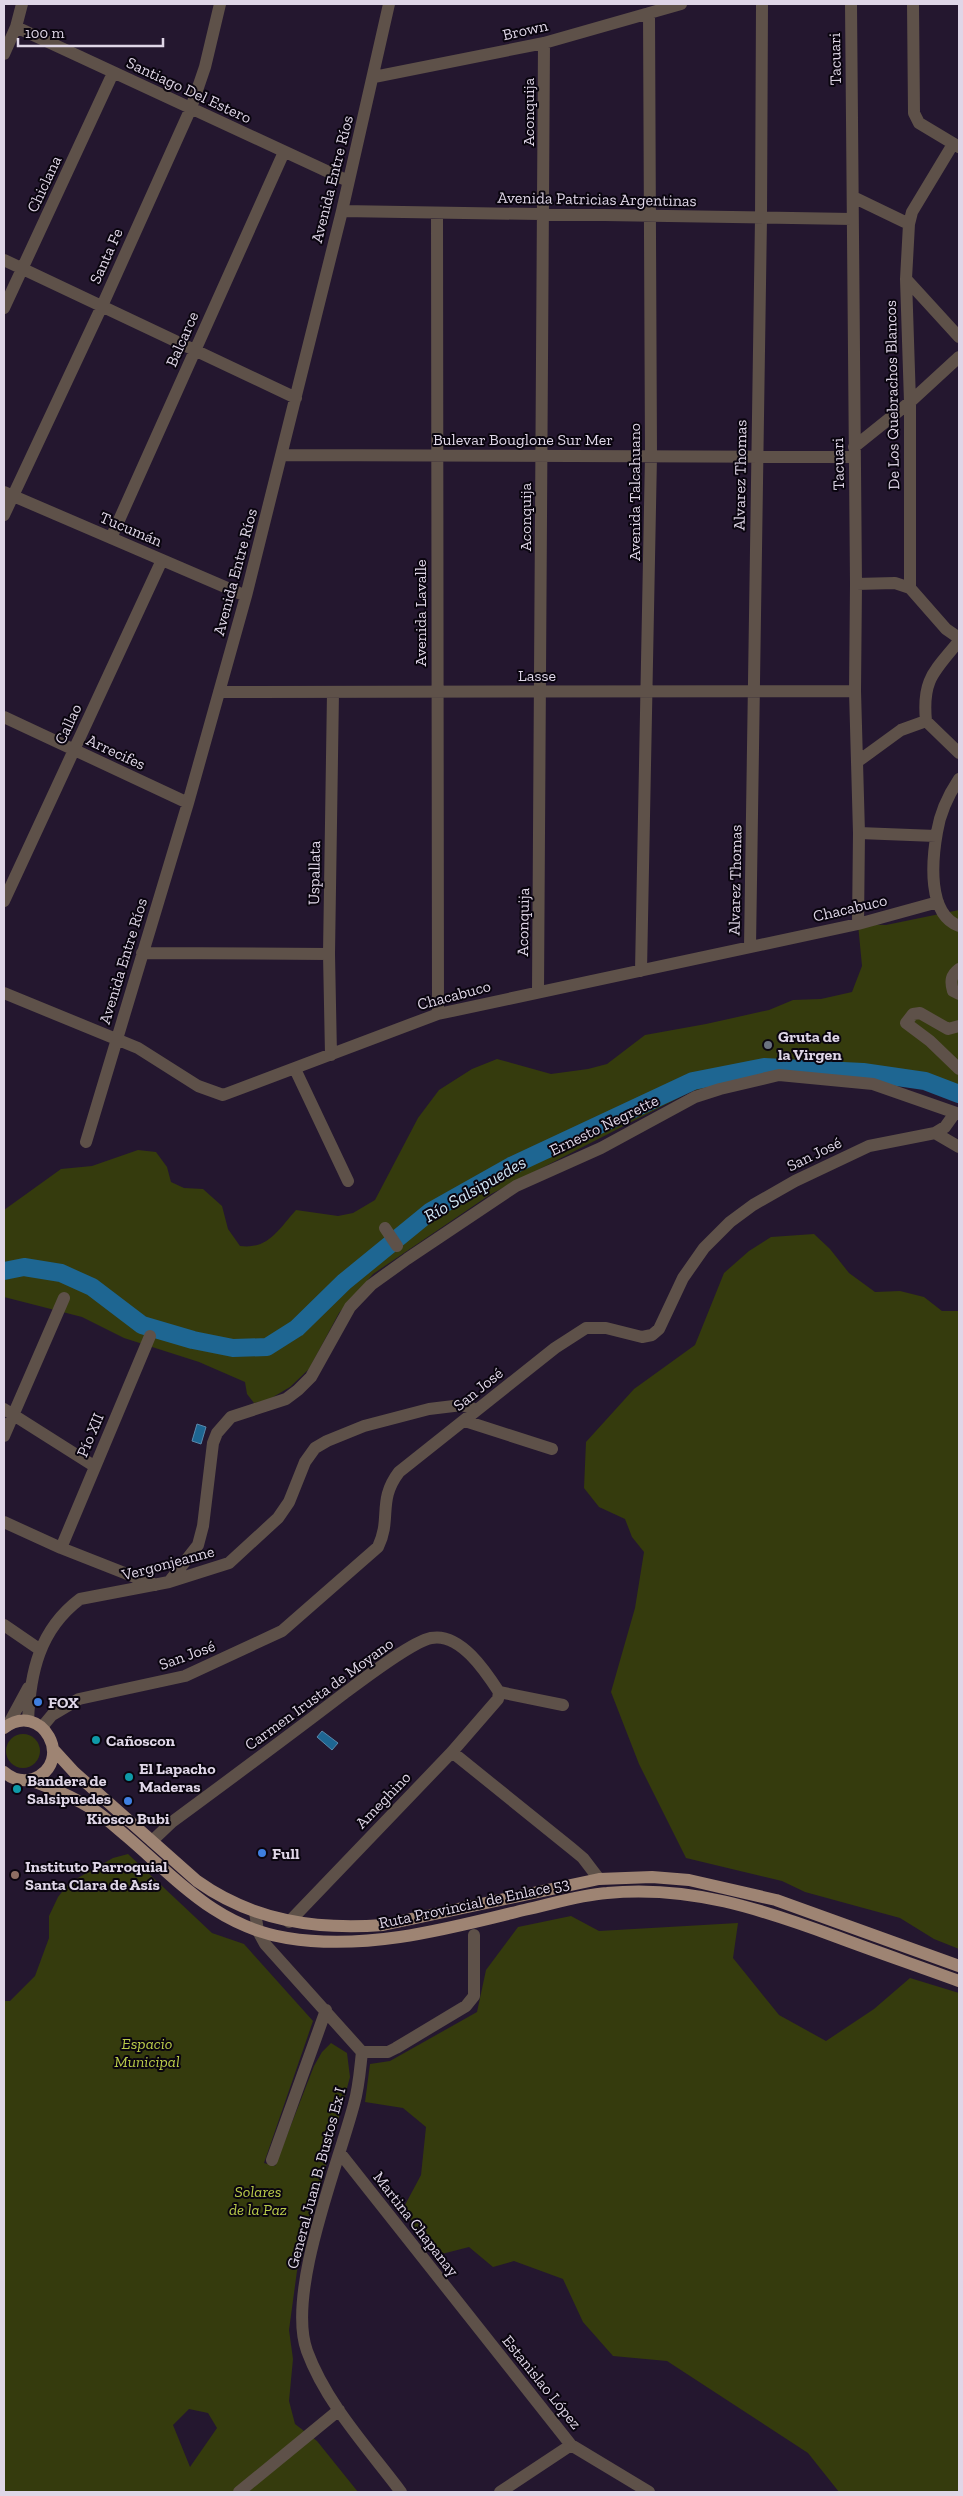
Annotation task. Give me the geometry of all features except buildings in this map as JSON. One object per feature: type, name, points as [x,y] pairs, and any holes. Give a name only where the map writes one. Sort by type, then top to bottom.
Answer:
[{"type":"main road","points":[[6,1727],[28,1721],[42,1727]]},
{"type":"main road","name":"Ruta Provincial de Enlace 53","points":[[42,1727],[51,1740],[53,1748],[74,1772],[196,1881],[216,1895],[255,1912],[290,1922],[364,1926],[384,1925],[599,1879],[661,1878],[689,1880],[728,1887],[776,1900],[959,1966]]},
{"type":"main road","points":[[30,1780],[45,1771],[52,1757],[53,1748]]},
{"type":"main road","name":"Ruta Provincial de Enlace 53","points":[[5,1777],[30,1780],[95,1810],[137,1845],[196,1899],[220,1914],[258,1931],[286,1938],[337,1943],[358,1942],[411,1934],[589,1895],[635,1892],[683,1894],[711,1897],[772,1914],[959,1981]]},
{"type":"street","points":[[4,54],[16,27],[22,4]]},
{"type":"street","name":"Santa Fe","points":[[4,515],[8,494],[102,306],[191,108],[205,67],[220,4]]},
{"type":"street","name":"Avenida Entre Ríos","points":[[86,1142],[188,803],[246,596],[342,211],[374,78],[389,4]]},
{"type":"street","name":"Brown","points":[[374,78],[544,43],[681,4]]},
{"type":"street","name":"Alvarez Thomas","points":[[750,947],[761,218],[762,4]]},
{"type":"street","name":"Tacuari","points":[[851,4],[856,584],[855,691],[859,833],[858,924]]},
{"type":"street","points":[[913,4],[914,113],[919,124],[956,145]]},
{"type":"street","name":"Avenida Talcahuano","points":[[641,971],[651,456],[649,13]]},
{"type":"street","name":"Santiago Del Estero","points":[[16,27],[348,181]]},
{"type":"street","name":"Aconquija","points":[[538,992],[544,43]]},
{"type":"street","name":"Chiclana","points":[[4,308],[113,73]]},
{"type":"street","name":"De Los Quebrachos Blancos","points":[[910,588],[910,402],[906,279],[910,224],[912,212],[956,145]]},
{"type":"street","name":"Balcarce","points":[[110,538],[284,152]]},
{"type":"street","points":[[853,197],[910,224]]},
{"type":"street","name":"Avenida Patricias Argentinas","points":[[342,211],[852,219]]},
{"type":"street","name":"Avenida Lavalle","points":[[437,212],[438,455],[436,692],[438,1014]]},
{"type":"street","points":[[4,260],[296,398]]},
{"type":"street","points":[[906,279],[959,337]]},
{"type":"street","points":[[854,452],[959,357]]},
{"type":"street","name":"Bulevar Bouglone Sur Mer","points":[[282,455],[756,456],[854,452]]},
{"type":"street","name":"Tucumán","points":[[8,494],[246,596]]},
{"type":"street","name":"Callao","points":[[4,900],[162,560]]},
{"type":"street","points":[[856,584],[895,583],[910,588],[946,629],[959,640],[932,675],[925,689],[926,721],[959,753]]},
{"type":"street","name":"Lasse","points":[[219,692],[855,691]]},
{"type":"street","name":"Uspallata","points":[[331,1055],[329,954],[333,692]]},
{"type":"street","name":"Arrecifes","points":[[4,717],[188,803]]},
{"type":"street","points":[[857,762],[901,730],[926,721]]},
{"type":"street","points":[[959,779],[950,793],[936,836],[934,861],[940,911],[952,923],[959,926]]},
{"type":"street","points":[[859,833],[936,836]]},
{"type":"street","name":"Chacabuco","points":[[4,993],[117,1038],[148,1053],[198,1086],[223,1095],[438,1014],[858,924],[938,902]]},
{"type":"street","points":[[142,953],[329,954]]},
{"type":"street","points":[[959,969],[951,979],[953,991],[959,994]]},
{"type":"street","points":[[959,1026],[948,1029],[920,1013],[912,1014],[906,1023],[930,1041],[959,1069]]},
{"type":"street","points":[[295,1068],[348,1181]]},
{"type":"street","name":"Ernesto Negrette","points":[[169,1582],[198,1545],[203,1526],[213,1443],[218,1433],[231,1417],[286,1399],[298,1390],[311,1377],[350,1307],[371,1285],[516,1186],[601,1148],[695,1097],[779,1075],[872,1084],[916,1097],[957,1114]]},
{"type":"street","points":[[957,1114],[945,1127],[935,1133],[959,1147]]},
{"type":"street","name":"San José","points":[[42,1727],[52,1715],[79,1699],[185,1676],[282,1631],[378,1547],[384,1536],[386,1494],[391,1482],[399,1472],[555,1348],[586,1328],[606,1328],[642,1337],[652,1335],[660,1329],[683,1278],[704,1248],[730,1222],[753,1205],[795,1181],[869,1146],[935,1133]]},
{"type":"street","points":[[385,1228],[398,1246]]},
{"type":"street","points":[[4,1436],[9,1412],[64,1298]]},
{"type":"street","name":"Pío XII","points":[[61,1548],[150,1336]]},
{"type":"street","name":"Vergonjeanne","points":[[28,1721],[30,1684],[39,1649],[68,1608],[80,1599],[169,1582],[229,1563],[278,1518],[289,1502],[305,1462],[315,1448],[327,1441],[364,1426],[429,1409],[462,1405],[477,1410]]},
{"type":"street","points":[[9,1412],[94,1466]]},
{"type":"street","points":[[465,1421],[552,1449]]},
{"type":"street","points":[[4,1522],[61,1548],[155,1585]]},
{"type":"street","points":[[4,1625],[39,1649]]},
{"type":"street","name":"Carmen Irusta de Moyano","points":[[137,1845],[172,1822],[362,1680],[418,1643],[432,1638],[444,1639],[457,1644],[473,1656],[499,1695]]},
{"type":"street","name":"Vergonjeanne","points":[[6,1727],[30,1684]]},
{"type":"street","points":[[499,1695],[563,1705]]},
{"type":"street","name":"Ameghino","points":[[290,1922],[452,1752],[499,1695]]},
{"type":"street","points":[[452,1752],[583,1858],[599,1879]]},
{"type":"street","points":[[255,1912],[258,1931],[265,1944],[362,2052],[388,2052],[466,2006],[474,1996],[474,1935]]},
{"type":"street","points":[[272,2160],[326,2010]]},
{"type":"street","name":"General Juan B. Bustos Ex I","points":[[362,2052],[355,2102],[319,2222],[305,2283],[302,2317],[306,2350],[324,2386],[339,2410],[401,2492]]},
{"type":"street","name":"Martina Chapanay","points":[[340,2153],[467,2315]]},
{"type":"street","name":"Estanislao López","points":[[467,2315],[571,2444],[649,2492]]},
{"type":"street","points":[[239,2492],[339,2410]]},
{"type":"street","points":[[500,2492],[571,2444]]},
{"type":"green space","points":[[959,910],[959,1086],[908,1072],[822,1060],[692,1091],[491,1194],[373,1274],[339,1313],[309,1369],[290,1387],[268,1400],[254,1403],[247,1394],[245,1382],[199,1362],[124,1338],[82,1317],[4,1297],[4,1210],[61,1169],[92,1166],[138,1150],[156,1152],[167,1167],[171,1182],[184,1188],[203,1189],[222,1206],[228,1229],[240,1246],[258,1245],[272,1237],[296,1210],[338,1216],[353,1213],[375,1200],[418,1118],[439,1090],[472,1069],[497,1059],[551,1074],[588,1069],[607,1064],[645,1035],[769,1010],[793,1000],[821,999],[852,992],[862,966],[858,924],[886,925]]},
{"type":"green space","points":[[814,1234],[830,1249],[849,1273],[875,1292],[900,1291],[924,1297],[942,1311],[959,1311],[959,1949],[934,1939],[900,1918],[805,1892],[782,1881],[686,1858],[639,1764],[611,1692],[635,1608],[644,1552],[632,1537],[625,1519],[599,1507],[584,1488],[586,1442],[634,1389],[695,1345],[724,1273],[749,1251],[771,1237]]},
{"type":"green space","points":[[23,1734],[35,1739],[40,1751],[35,1763],[23,1768],[11,1763],[6,1751],[11,1739]]},
{"type":"green space","name":"Espacio Municipal","points":[[128,1854],[212,1933],[244,1944],[313,2021],[264,2163],[275,2166],[314,2066],[322,2052],[331,2043],[347,2053],[350,2077],[297,2271],[289,2330],[293,2359],[289,2401],[295,2424],[317,2441],[358,2492],[4,2492],[4,2001],[10,2001],[35,1976],[49,1938],[49,1916],[58,1897],[69,1883],[113,1858]],"holes":[[[189,2409],[208,2413],[217,2428],[190,2467],[173,2425]]]},
{"type":"green space","points":[[571,1916],[599,1931],[738,1923],[733,1958],[779,2015],[826,2041],[874,2009],[910,1978],[959,1993],[959,2492],[839,2492],[808,2453],[667,2361],[613,2356],[583,2322],[563,2279],[514,2261],[493,2267],[469,2247],[434,2256],[416,2233],[405,2205],[421,2175],[426,2127],[403,2108],[365,2102],[370,2064],[390,2061],[477,2012],[486,1970],[518,1927]]},
{"type":"water","points":[[197,1424],[206,1427],[201,1444],[192,1441]]},
{"type":"water","points":[[322,1731],[338,1743],[332,1750],[317,1737]]},
{"type":"waterway","name":"Río Salsipuedes","points":[[4,1271],[24,1267],[61,1273],[92,1287],[142,1325],[193,1340],[233,1348],[267,1347],[297,1328],[344,1282],[431,1211],[511,1166],[693,1081],[764,1067],[863,1072],[925,1081],[959,1094]]},
{"type":"place","name":"Gruta de la Virgen","points":[[768,1045]]},
{"type":"place","name":"FOX","points":[[38,1702]]},
{"type":"place","name":"Cañoscon","points":[[96,1740]]},
{"type":"place","name":"El Lapacho Maderas","points":[[129,1777]]},
{"type":"place","name":"Bandera de Salsipuedes","points":[[17,1789]]},
{"type":"place","name":"Kiosco Bubi","points":[[128,1801]]},
{"type":"place","name":"Full","points":[[262,1853]]},
{"type":"place","name":"Instituto Parroquial Santa Clara de Asís","points":[[15,1875]]},
{"type":"park label","name":"Solares de la Paz","points":[[258,2200]]}]
